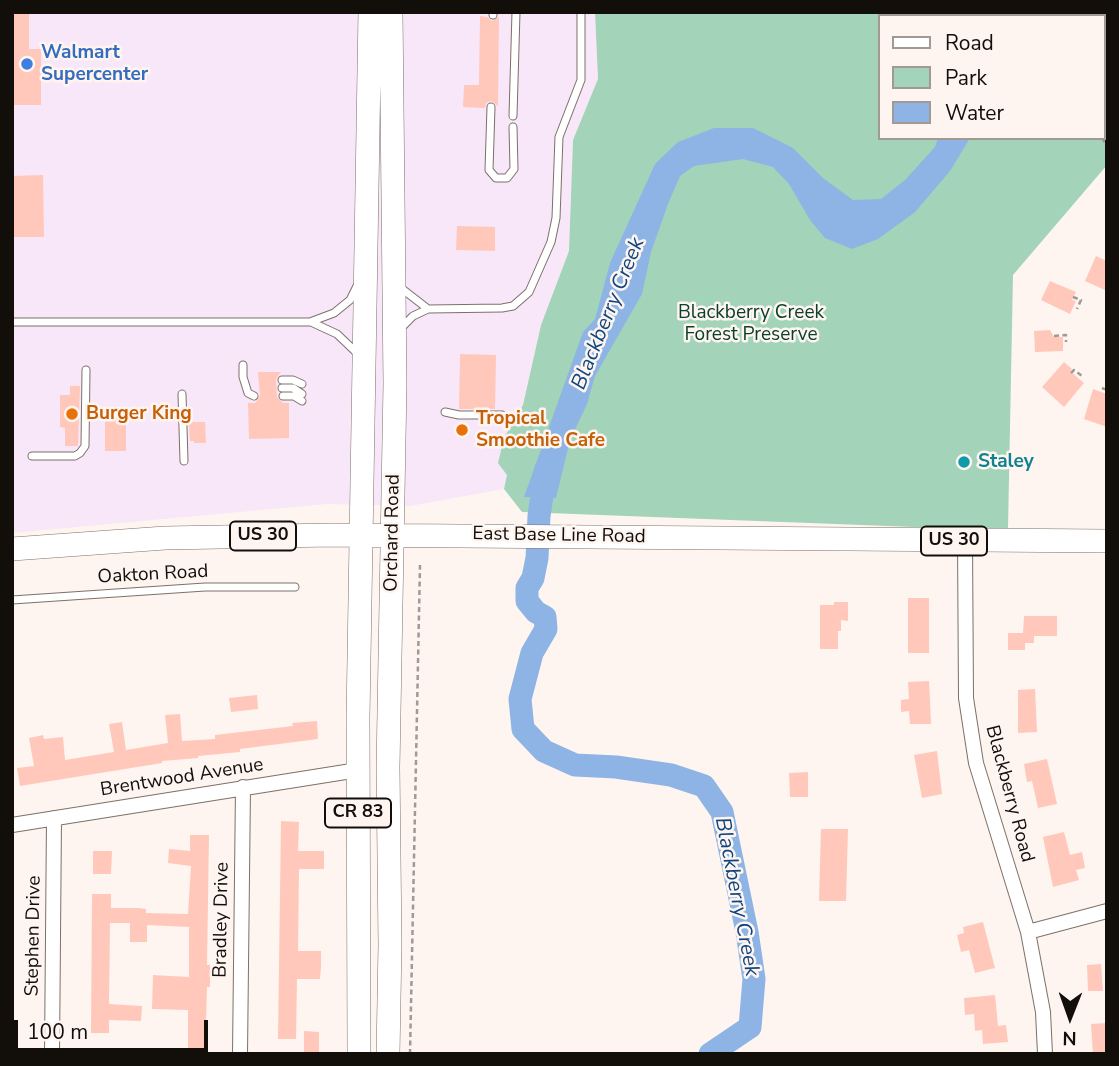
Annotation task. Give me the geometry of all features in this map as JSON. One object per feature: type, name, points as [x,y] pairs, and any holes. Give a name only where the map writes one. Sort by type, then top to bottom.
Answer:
[{"type":"main road","name":"Orchard Road","points":[[359,1054],[360,573],[370,12]]},
{"type":"main road","name":"Orchard Road","points":[[388,1054],[388,767],[394,337],[391,12]]},
{"type":"main road","name":"East Base Line Road","points":[[12,549],[165,538],[362,535],[1107,541]]},
{"type":"street","name":"Blackberry Road","points":[[965,541],[966,698],[976,763],[1028,932],[1043,1012],[1045,1054]]},
{"type":"street","name":"Brentwood Avenue","points":[[12,825],[358,771]]},
{"type":"street","name":"Bradley Drive","points":[[240,1054],[243,787]]},
{"type":"street","name":"Stephen Drive","points":[[52,1054],[54,818]]},
{"type":"street","points":[[1028,932],[1107,911]]},
{"type":"lane","points":[[513,116],[516,12]]},
{"type":"lane","points":[[394,337],[413,316],[428,309],[502,308],[513,306],[530,292],[551,242],[556,218],[559,137],[580,80],[581,12]]},
{"type":"lane","points":[[491,107],[489,170],[496,178],[507,178],[514,169],[513,127]]},
{"type":"lane","points":[[12,322],[310,322],[334,313],[349,300],[366,269]]},
{"type":"lane","points":[[394,272],[397,283],[405,293],[428,309]]},
{"type":"lane","points":[[310,322],[337,334],[364,360]]},
{"type":"lane","points":[[243,366],[248,393],[255,392]]},
{"type":"lane","points":[[32,456],[75,456],[85,446],[86,370]]},
{"type":"lane","points":[[245,384],[256,380]]},
{"type":"lane","points":[[302,384],[293,380],[282,388],[294,396],[302,397]]},
{"type":"lane","points":[[182,394],[184,461]]},
{"type":"lane","points":[[445,412],[459,415],[502,415]]},
{"type":"lane","name":"Oakton Road","points":[[12,600],[205,587],[295,587]]},
{"type":"path","points":[[1073,297],[1081,300],[1077,309]]},
{"type":"path","points":[[1054,335],[1066,335],[1066,342]]},
{"type":"path","points":[[1071,373],[1074,370],[1082,376]]},
{"type":"path","points":[[1102,388],[1107,390]]},
{"type":"path","points":[[410,1054],[420,565]]},
{"type":"shaded area","points":[[12,12],[595,12],[598,80],[573,140],[569,251],[541,325],[504,489],[410,506],[327,504],[12,533]]},
{"type":"green space","name":"Blackberry Creek Forest Preserve","points":[[595,12],[1107,12],[1107,165],[1013,275],[1008,528],[940,528],[522,512],[504,489],[507,475],[498,463],[504,438],[523,405],[541,325],[569,251],[573,140],[598,79]]},
{"type":"water","points":[[714,128],[753,128],[793,148],[823,178],[853,200],[881,199],[905,180],[935,147],[937,140],[969,140],[950,171],[915,212],[878,239],[852,249],[825,238],[810,220],[789,184],[773,167],[743,159],[694,166],[680,176],[651,252],[642,294],[595,376],[587,404],[570,440],[556,498],[524,497],[583,332],[595,319],[610,263],[655,164],[678,142]]},
{"type":"building","name":"Walmart Supercenter","points":[[12,12],[29,12],[29,49],[41,49],[41,105],[12,105]]},
{"type":"building","points":[[480,16],[492,21],[499,17],[498,106],[491,101],[486,103],[485,108],[463,107],[464,85],[479,85]]},
{"type":"building","points":[[43,175],[44,237],[12,237],[12,176]]},
{"type":"building","points":[[457,226],[495,227],[495,251],[456,250]]},
{"type":"building","points":[[1096,256],[1107,261],[1107,291],[1085,281]]},
{"type":"building","points":[[1050,281],[1076,292],[1072,300],[1076,301],[1070,314],[1041,300]]},
{"type":"building","points":[[1050,330],[1054,337],[1063,337],[1063,351],[1035,352],[1034,331]]},
{"type":"building","points":[[460,354],[496,355],[495,409],[459,409]]},
{"type":"building","points":[[1064,362],[1084,383],[1064,407],[1042,387]]},
{"type":"building","points":[[258,372],[281,372],[276,379],[277,397],[283,403],[289,403],[289,438],[249,439],[248,403],[255,403],[260,396]]},
{"type":"building","points":[[70,386],[80,386],[78,446],[65,446],[65,428],[60,427],[60,395],[70,395]]},
{"type":"building","points":[[1093,389],[1107,394],[1107,427],[1084,419]]},
{"type":"building","points":[[105,410],[126,410],[126,451],[105,451]]},
{"type":"building","points":[[189,422],[205,422],[206,443],[190,441]]},
{"type":"building","points":[[908,598],[929,598],[929,653],[908,653]]},
{"type":"building","points":[[834,602],[848,602],[848,621],[841,620],[838,649],[820,649],[820,605],[834,605]]},
{"type":"building","points":[[1024,616],[1057,616],[1057,636],[1034,636],[1034,643],[1025,643],[1025,650],[1008,650],[1008,633],[1023,633]]},
{"type":"building","points":[[929,681],[931,724],[910,724],[909,711],[901,712],[901,700],[909,699],[908,682]]},
{"type":"building","points":[[1035,689],[1037,732],[1018,733],[1018,690]]},
{"type":"building","points":[[257,695],[258,709],[231,712],[229,698]]},
{"type":"building","points":[[180,714],[182,741],[215,739],[215,735],[317,721],[318,739],[162,761],[20,786],[17,768],[34,766],[29,738],[43,735],[44,739],[63,737],[65,760],[114,752],[109,724],[122,722],[126,750],[168,743],[165,715]]},
{"type":"building","points":[[937,751],[942,794],[922,798],[914,755]]},
{"type":"building","points":[[1047,759],[1057,804],[1038,808],[1032,781],[1027,782],[1024,764]]},
{"type":"building","points":[[808,772],[808,797],[790,797],[789,773]]},
{"type":"building","points":[[281,821],[299,822],[298,851],[324,851],[324,869],[299,869],[298,951],[321,951],[321,966],[320,979],[297,979],[296,1039],[278,1039]]},
{"type":"building","points":[[821,829],[848,829],[846,901],[819,901]]},
{"type":"building","points":[[1064,832],[1070,855],[1082,852],[1085,868],[1076,870],[1079,880],[1053,887],[1043,837]]},
{"type":"building","points":[[190,835],[209,835],[207,965],[210,965],[210,987],[207,987],[205,1054],[188,1054],[188,1010],[152,1009],[153,975],[189,977],[189,927],[147,925],[147,942],[130,942],[130,923],[110,923],[109,1004],[142,1006],[141,1021],[109,1020],[109,1033],[91,1033],[92,894],[111,894],[111,908],[146,909],[146,913],[188,914],[191,866],[168,863],[169,849],[190,851]]},
{"type":"building","points":[[93,851],[112,851],[111,874],[93,874]]},
{"type":"building","points":[[983,922],[995,968],[975,973],[969,950],[961,952],[957,935],[964,933],[963,927]]},
{"type":"building","points":[[1101,964],[1103,991],[1088,991],[1087,965]]},
{"type":"building","points":[[995,995],[998,1026],[1006,1025],[1008,1042],[983,1044],[982,1030],[975,1031],[974,1014],[965,1015],[964,998]]},
{"type":"building","points":[[1107,1023],[1107,1054],[1093,1054],[1091,1024]]},
{"type":"building","points":[[304,1031],[319,1032],[319,1054],[304,1054]]},
{"type":"waterway","name":"Blackberry Creek","points":[[546,469],[539,516],[537,558],[533,578],[527,588],[527,601],[536,612],[545,617],[546,629],[532,653],[520,699],[523,729],[544,751],[575,765],[616,767],[671,775],[704,786],[722,812],[754,979],[750,1027],[710,1054]]},
{"type":"place","name":"Walmart Supercenter","points":[[27,64]]},
{"type":"place","name":"Burger King","points":[[72,414]]},
{"type":"place","name":"Tropical Smoothie Cafe","points":[[462,430]]},
{"type":"place","name":"Staley","points":[[964,462]]}]
